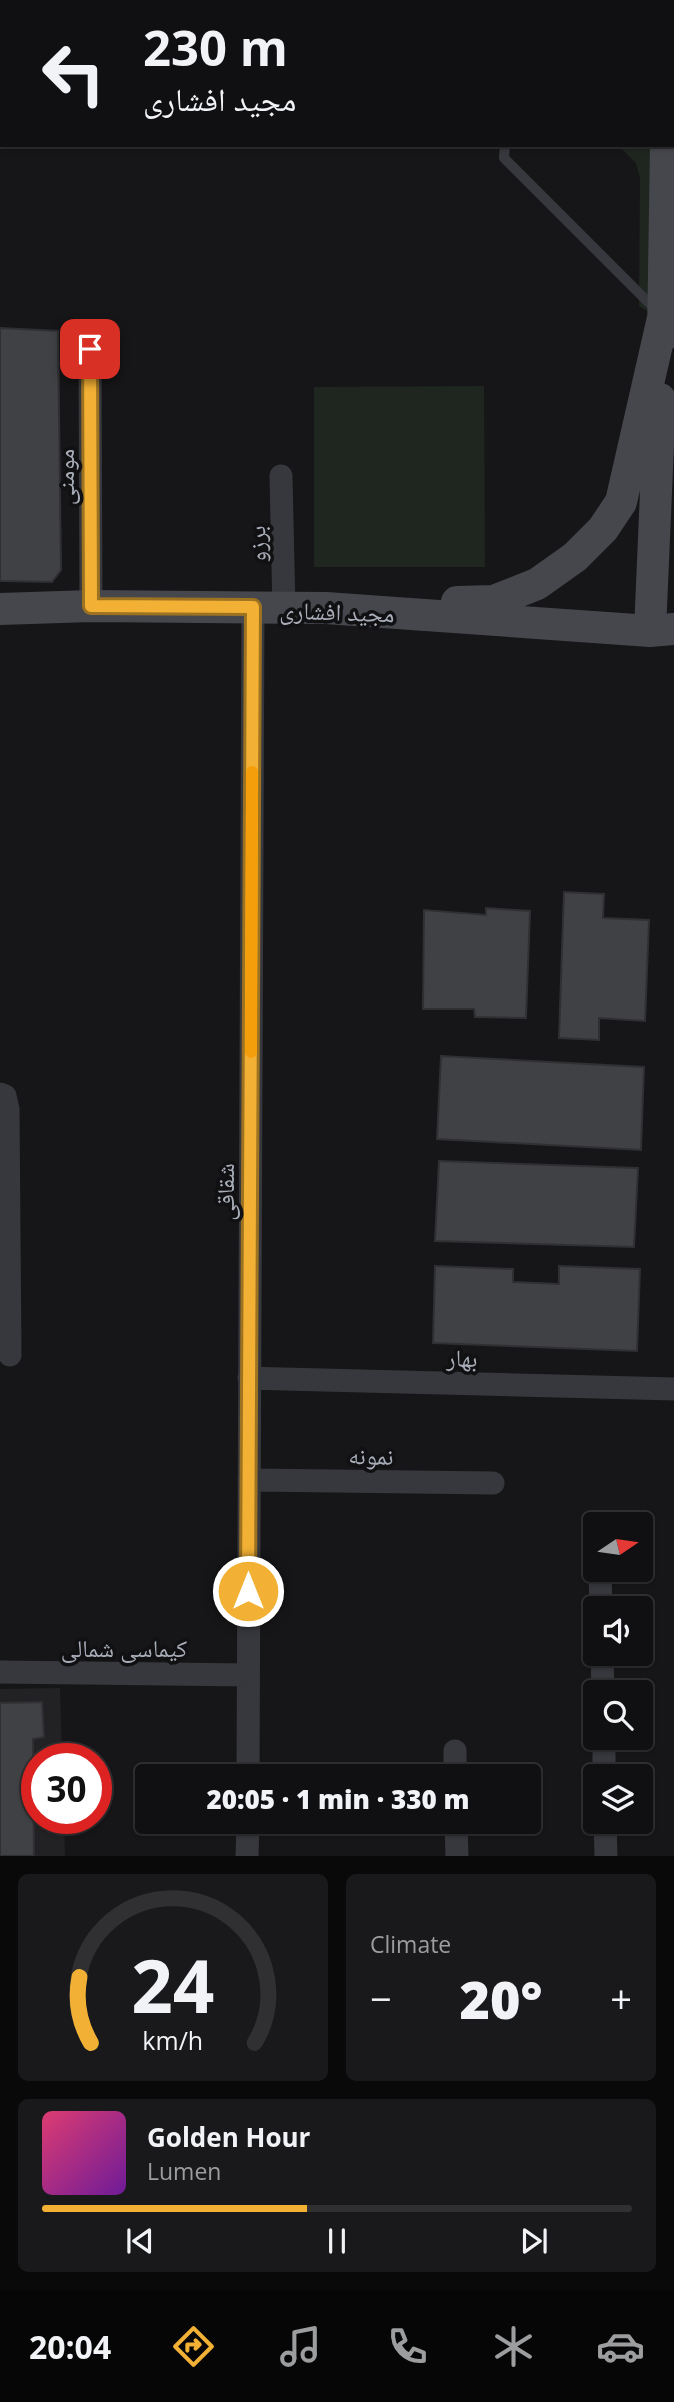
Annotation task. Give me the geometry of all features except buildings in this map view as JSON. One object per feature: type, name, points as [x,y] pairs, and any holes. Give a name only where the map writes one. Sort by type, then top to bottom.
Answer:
[{"type":"main road","points":[[662,630],[666,147]]},
{"type":"main road","points":[[326,608],[494,601],[537,584],[575,557],[603,529],[621,502],[663,318]]},
{"type":"main road","name":"مجید افشاری","points":[[0,609],[91,606],[253,607],[284,610],[326,608],[662,630]]},
{"type":"street","name":"مومنی","points":[[90,349],[91,606]]},
{"type":"street","name":"برزو","points":[[281,476],[284,610]]},
{"type":"street","name":"شقاقی","points":[[248,1764],[253,607]]},
{"type":"street","points":[[0,1094],[5,1096],[8,1109],[10,1355]]},
{"type":"street","name":"بهار","points":[[249,1378],[674,1389]]},
{"type":"street","name":"نمونه","points":[[249,1480],[493,1483]]},
{"type":"street","name":"کیماسی شمالی","points":[[0,1672],[248,1675]]},
{"type":"street","points":[[455,1751],[455,1764]]},
{"type":"street","points":[[247,1856],[248,1834]]},
{"type":"street","points":[[456,1834],[457,1856]]},
{"type":"street","points":[[606,1834],[606,1856]]},
{"type":"lane","points":[[505,147],[504,158],[663,318]]},
{"type":"shaded area","points":[[620,147],[655,147],[651,307],[647,311],[639,306],[640,178],[636,163]]},
{"type":"shaded area","points":[[484,386],[485,567],[314,567],[314,387]]},
{"type":"shaded area","points":[[60,1688],[62,1743],[21,1743],[21,1834],[64,1834],[65,1856],[0,1856],[0,1689]]},
{"type":"slow traffic","points":[[251,1052],[252,772]]},
{"type":"route","points":[[90,349],[91,606],[253,607],[248,1591]]}]
